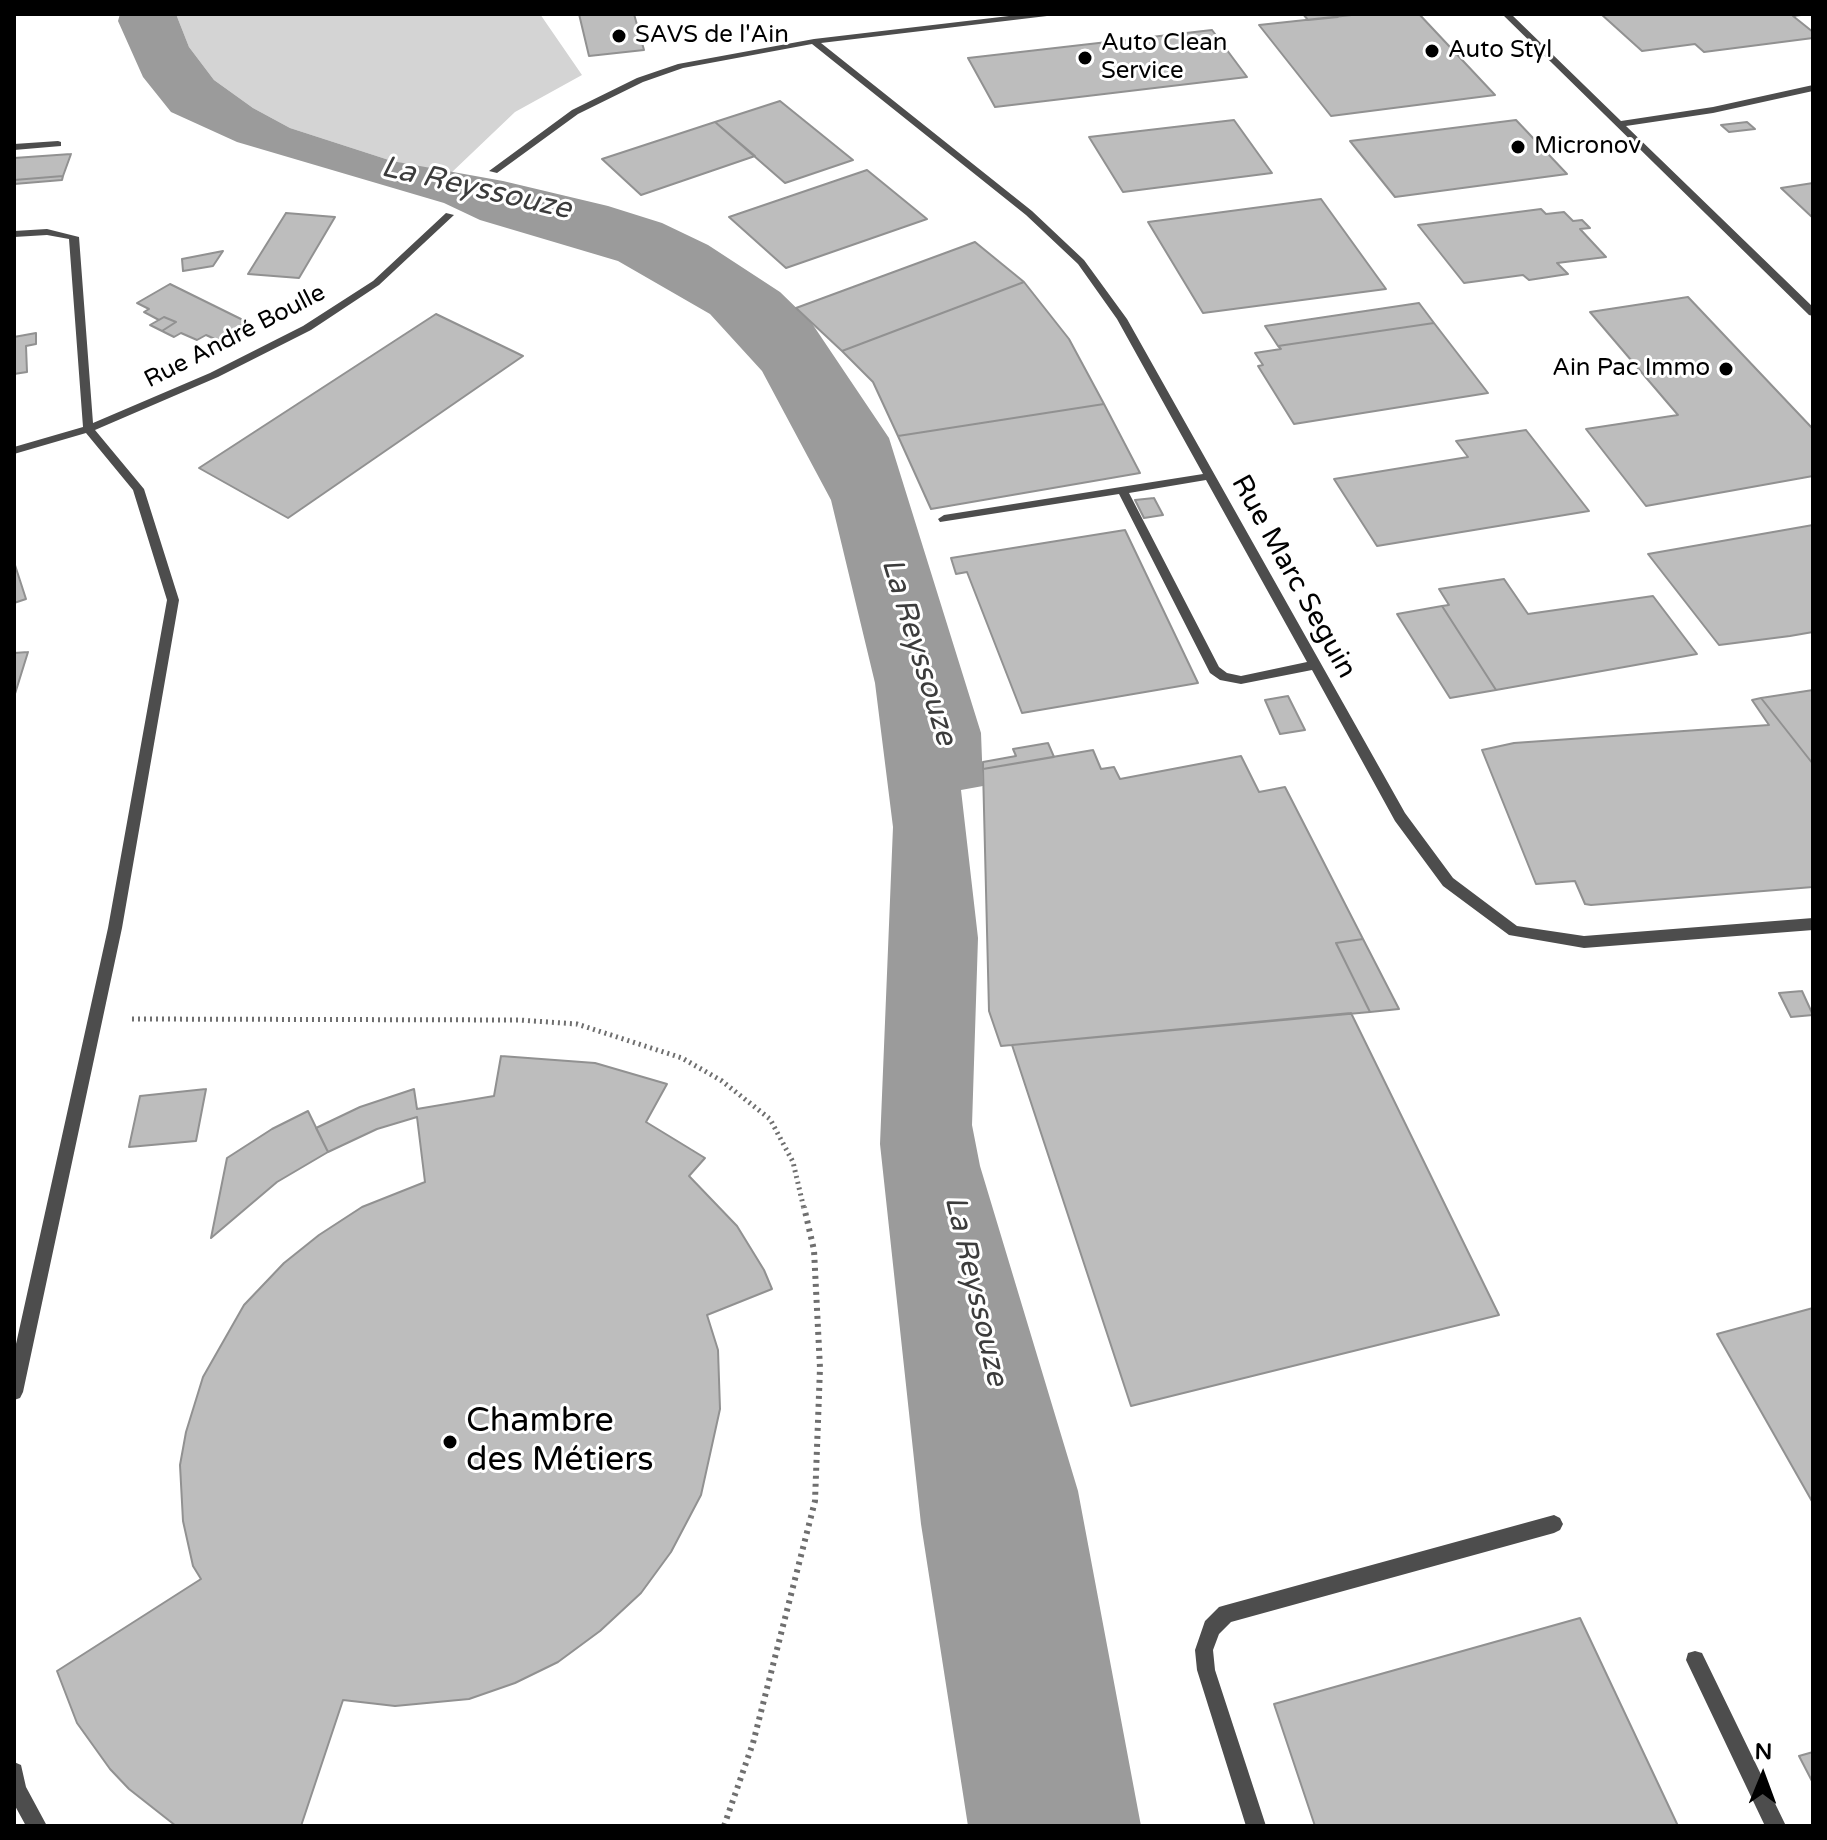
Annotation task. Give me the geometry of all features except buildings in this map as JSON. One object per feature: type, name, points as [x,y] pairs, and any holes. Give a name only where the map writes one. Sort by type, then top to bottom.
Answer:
[{"type":"street","points":[[494,171],[575,112],[640,80],[705,61],[814,41],[1047,14]]},
{"type":"street","points":[[1506,14],[1813,313]]},
{"type":"street","name":"Rue Marc Seguin","points":[[814,41],[1029,213],[1081,262],[1122,319],[1400,817],[1448,882],[1514,931],[1584,942],[1813,924]]},
{"type":"street","points":[[1619,124],[1713,110],[1813,88]]},
{"type":"street","points":[[14,147],[58,144]]},
{"type":"street","name":"Rue André Boulle","points":[[14,451],[88,429],[214,375],[307,328],[376,283],[449,215]]},
{"type":"street","points":[[14,234],[47,232],[74,237],[88,429],[138,489],[173,600],[115,928],[14,1392]]},
{"type":"street","points":[[1795,296],[1813,293]]},
{"type":"street","points":[[944,519],[1210,476]]},
{"type":"street","points":[[1122,490],[1214,670],[1224,677],[1241,680],[1316,665]]},
{"type":"street","points":[[1256,1826],[1206,1670],[1204,1650],[1212,1628],[1226,1614],[1554,1524]]},
{"type":"street","points":[[1695,1660],[1776,1826]]},
{"type":"street","points":[[14,1772],[17,1790],[37,1826]]},
{"type":"path","points":[[95,1019],[519,1020],[577,1024],[682,1058],[722,1081],[770,1119],[793,1162],[814,1250],[820,1368],[815,1501],[753,1743],[724,1826]]},
{"type":"shaded area","points":[[176,14],[540,14],[582,75],[515,112],[450,174],[392,161],[290,128],[253,108],[214,80],[189,47]]},
{"type":"water","name":"La Reyssouze","points":[[120,14],[176,14],[189,47],[214,80],[253,108],[290,128],[392,161],[503,181],[608,206],[662,223],[708,245],[780,292],[811,322],[889,438],[981,733],[983,786],[961,790],[978,938],[972,1125],[980,1166],[1078,1491],[1141,1826],[968,1826],[921,1524],[880,1144],[893,827],[875,683],[831,500],[762,371],[710,314],[618,261],[480,220],[444,203],[237,142],[171,112],[143,77],[118,21]]},
{"type":"place","name":"SAVS de l'Ain","points":[[619,36]]},
{"type":"place","name":"Auto Styl","points":[[1432,51]]},
{"type":"place","name":"Auto Clean Service","points":[[1085,58]]},
{"type":"place","name":"Micronov","points":[[1518,147]]},
{"type":"place","name":"Ain Pac Immo","points":[[1726,369]]},
{"type":"place","name":"Chambre des Métiers","points":[[450,1442]]}]
